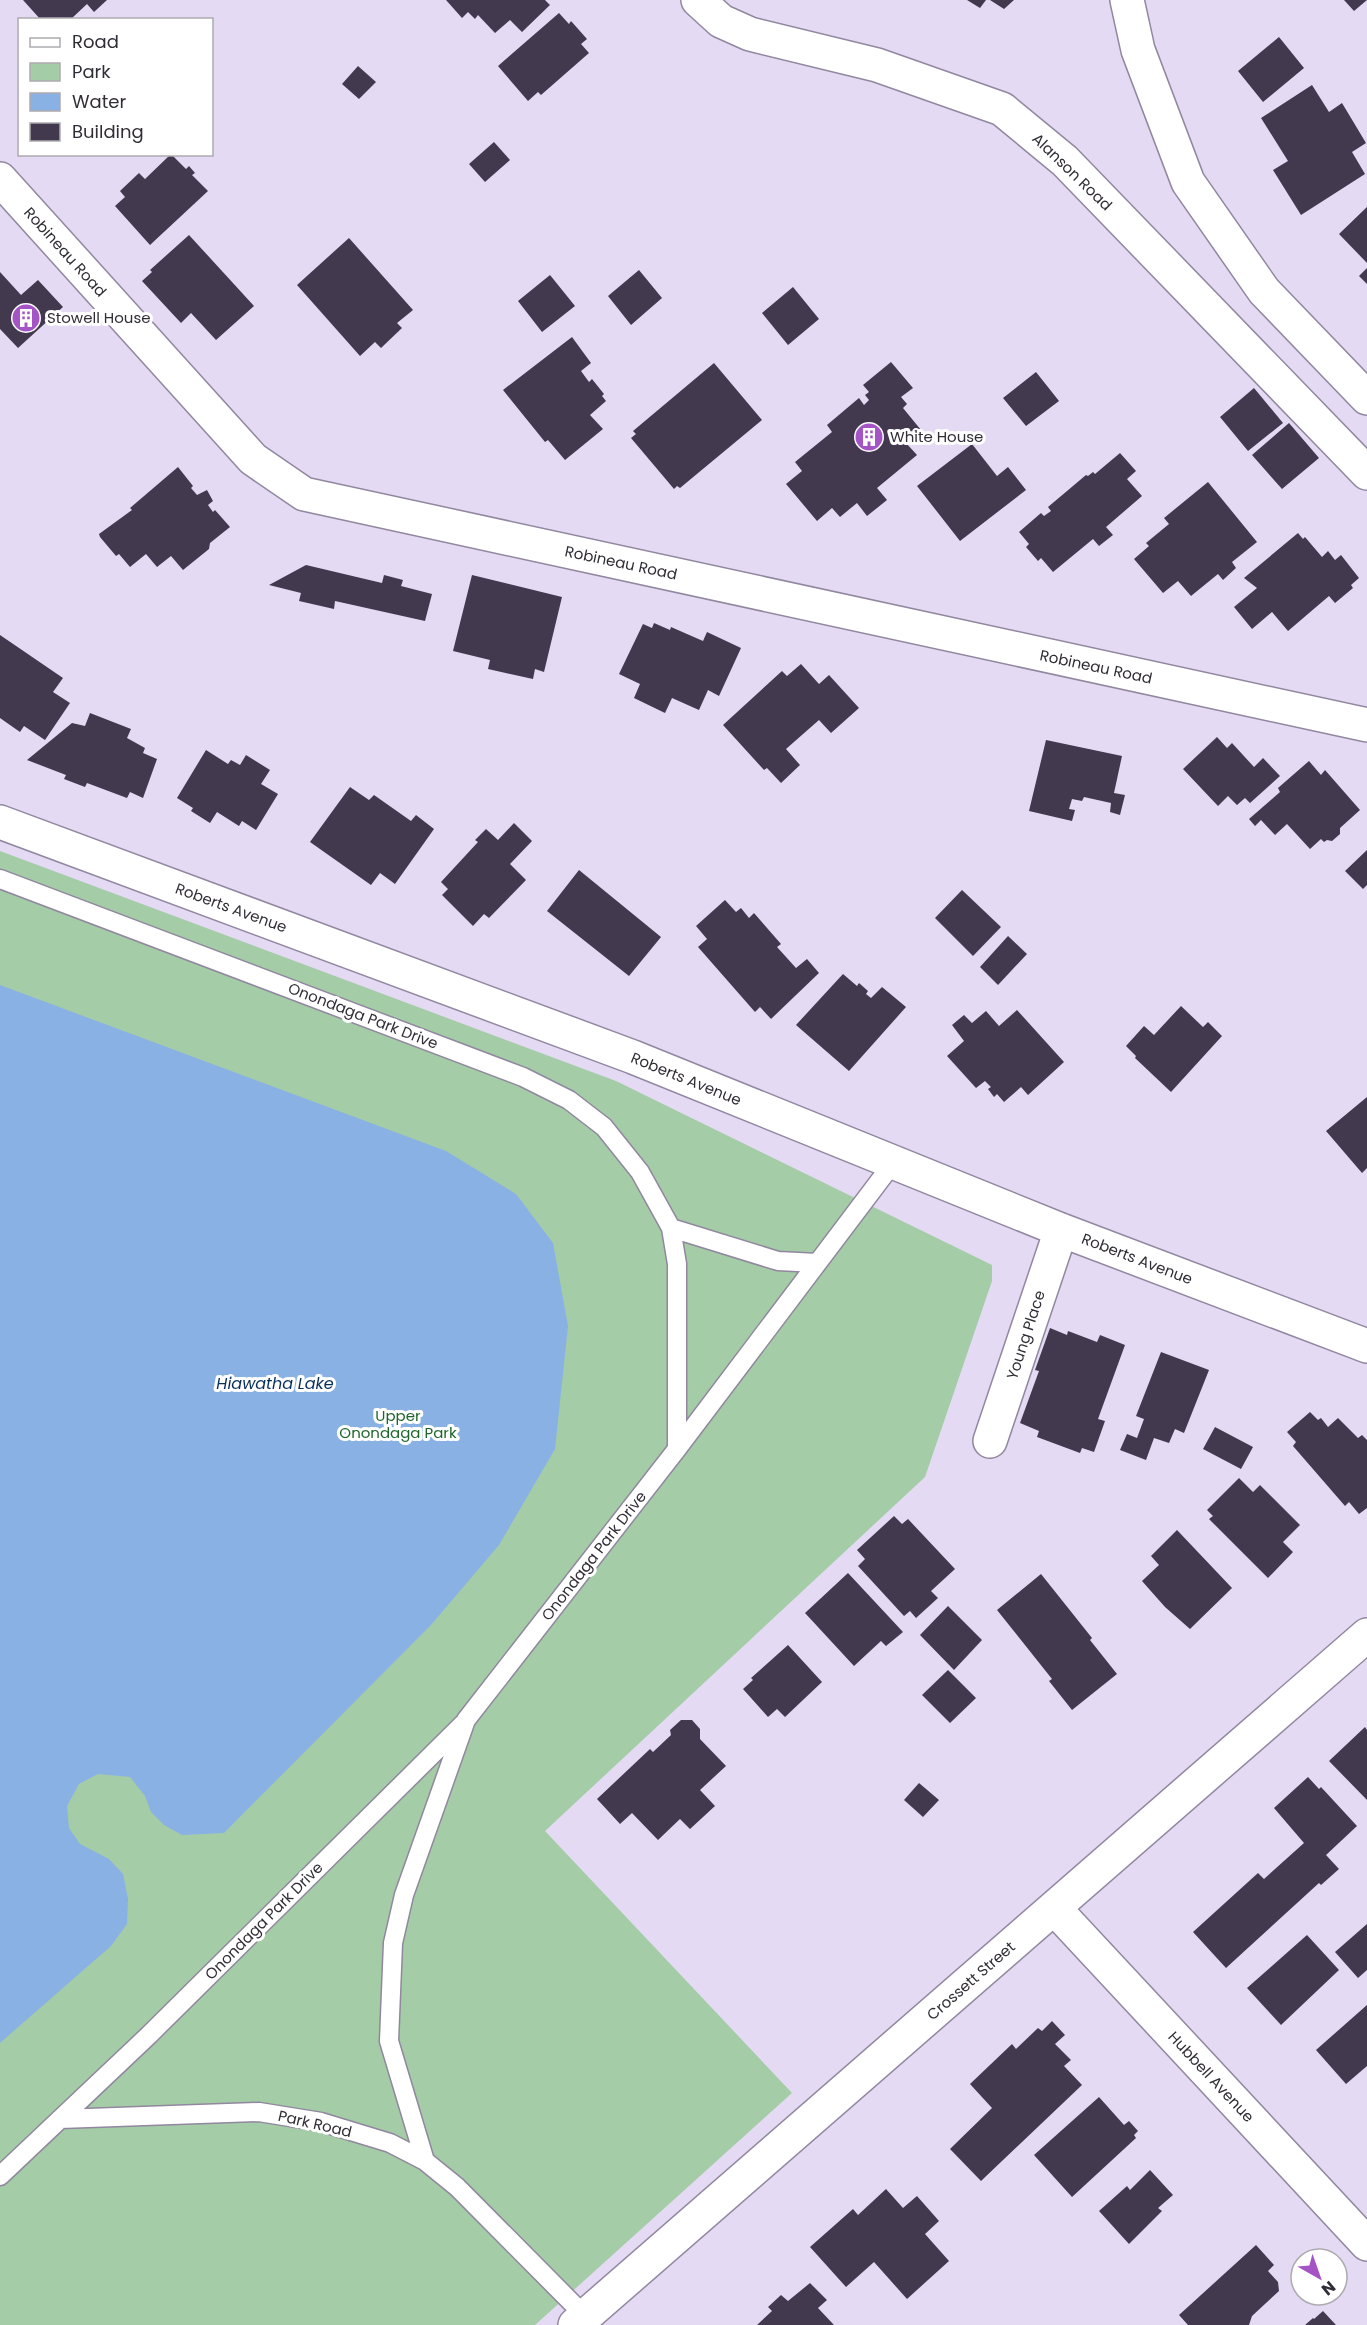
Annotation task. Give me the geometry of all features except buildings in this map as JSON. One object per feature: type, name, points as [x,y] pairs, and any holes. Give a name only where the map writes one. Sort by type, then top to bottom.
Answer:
[{"type":"street","name":"Alanson Road","points":[[698,0],[721,21],[750,34],[877,65],[1002,109],[1065,161],[1367,473]]},
{"type":"street","points":[[1127,0],[1138,50],[1188,182],[1264,291],[1367,398]]},
{"type":"street","name":"Robineau Road","points":[[0,179],[253,459],[304,495],[1367,726]]},
{"type":"street","name":"Roberts Avenue","points":[[0,822],[633,1057],[1061,1230],[1367,1346]]},
{"type":"street","name":"Young Place","points":[[990,1441],[1061,1230]]},
{"type":"street","name":"Crossett Street","points":[[585,2322],[1367,1635]]},
{"type":"street","name":"Hubbell Avenue","points":[[1055,1909],[1367,2244]]},
{"type":"lane","name":"Onondaga Park Drive","points":[[0,879],[523,1077],[569,1100],[604,1127],[640,1172],[671,1228],[677,1264],[677,1449]]},
{"type":"lane","name":"Onondaga Park Drive","points":[[60,2119],[149,2036],[466,1720],[677,1449],[892,1163]]},
{"type":"lane","points":[[671,1228],[778,1261],[817,1263]]},
{"type":"lane","name":"Onondaga Park Drive","points":[[425,2161],[389,2041],[393,1943],[404,1895],[466,1720]]},
{"type":"lane","name":"Park Road","points":[[60,2119],[259,2112],[321,2122],[390,2143],[425,2161],[457,2187],[585,2322]]},
{"type":"lane","points":[[0,2176],[60,2119]]},
{"type":"green space","name":"Upper Onondaga Park","points":[[0,851],[616,1081],[992,1265],[992,1281],[925,1477],[545,1831],[792,2093],[535,2325],[0,2325]]},
{"type":"water","name":"Hiawatha Lake","points":[[0,985],[446,1151],[516,1194],[553,1243],[568,1326],[555,1449],[499,1545],[431,1625],[224,1833],[182,1835],[164,1825],[151,1812],[145,1796],[130,1777],[98,1774],[79,1784],[67,1806],[69,1828],[80,1844],[109,1859],[123,1874],[128,1899],[127,1924],[111,1946],[0,2043]]},
{"type":"place","name":"Stowell House","points":[[26,318]]},
{"type":"place","name":"White House","points":[[869,437]]}]
